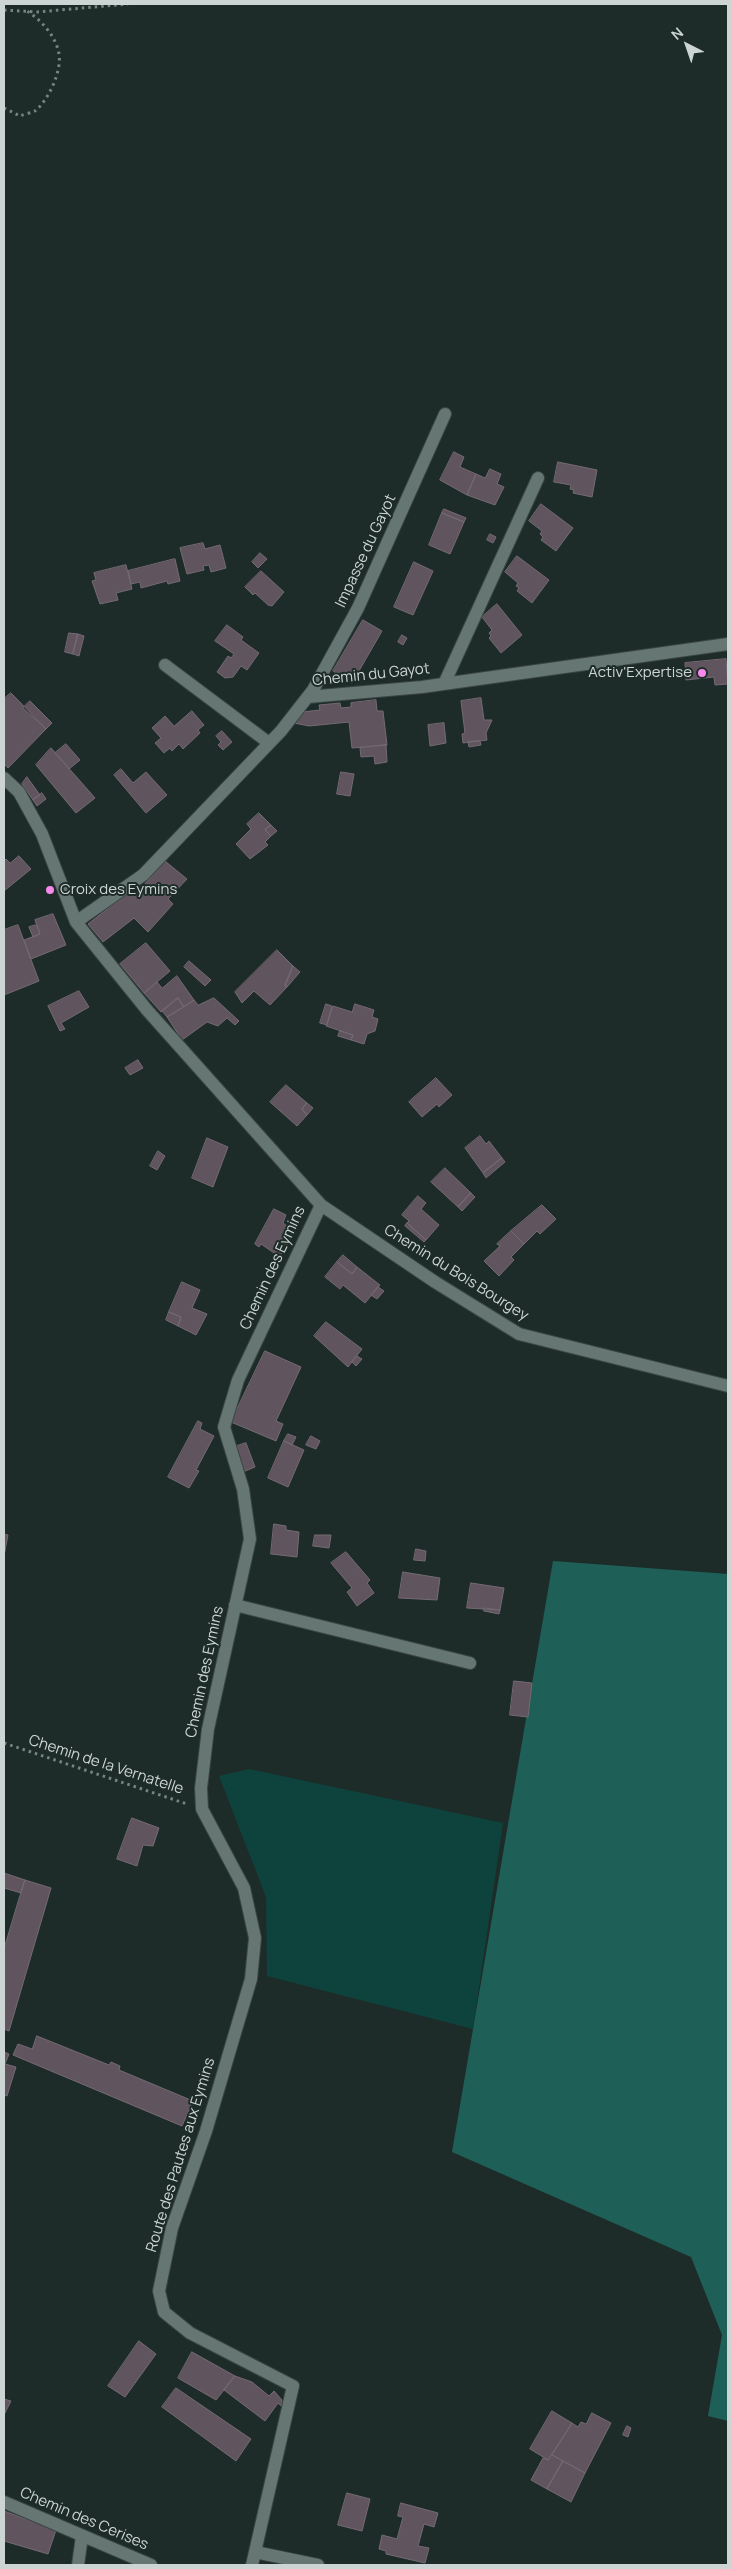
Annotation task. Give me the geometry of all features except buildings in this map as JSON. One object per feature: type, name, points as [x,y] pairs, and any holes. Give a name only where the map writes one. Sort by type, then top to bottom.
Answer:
[{"type":"street","name":"Impasse du Gayot","points":[[308,698],[358,608],[445,414]]},
{"type":"street","points":[[444,684],[538,478]]},
{"type":"street","name":"Chemin du Gayot","points":[[76,922],[143,875],[269,743],[308,698],[444,684],[728,644]]},
{"type":"street","points":[[165,665],[269,743]]},
{"type":"street","name":"Chemin des Eymins","points":[[4,778],[19,792],[42,834],[76,922],[147,1010],[321,1205],[238,1380],[224,1428],[243,1489],[250,1539],[208,1729],[201,1788],[202,1809]]},
{"type":"street","name":"Chemin du Bois Bourgey","points":[[321,1205],[435,1282],[519,1334],[728,1386]]},
{"type":"street","points":[[235,1605],[470,1663]]},
{"type":"street","name":"Route des Pautes aux Eymins","points":[[202,1809],[244,1888],[255,1938],[251,1979],[206,2131],[172,2228],[159,2291],[164,2312],[190,2333],[293,2386],[252,2565]]},
{"type":"street","name":"Chemin des Cerises","points":[[4,2502],[151,2565]]},
{"type":"street","points":[[78,2565],[82,2536]]},
{"type":"street","points":[[255,2552],[318,2565]]},
{"type":"path","points":[[4,10],[27,11],[128,4]]},
{"type":"path","points":[[4,108],[20,116],[35,111],[49,95],[57,74],[59,54],[40,20],[27,11]]},
{"type":"path","name":"Chemin de la Vernatelle","points":[[4,1743],[202,1809]]},
{"type":"shaded area","points":[[553,1561],[728,1574],[728,2421],[708,2416],[722,2335],[691,2257],[452,2152]]},
{"type":"shaded area","points":[[249,1769],[503,1823],[473,2029],[267,1976],[266,1897],[219,1776]]},
{"type":"place","name":"Activ'Expertise","points":[[702,673]]},
{"type":"place","name":"Croix des Eymins","points":[[50,890]]}]
